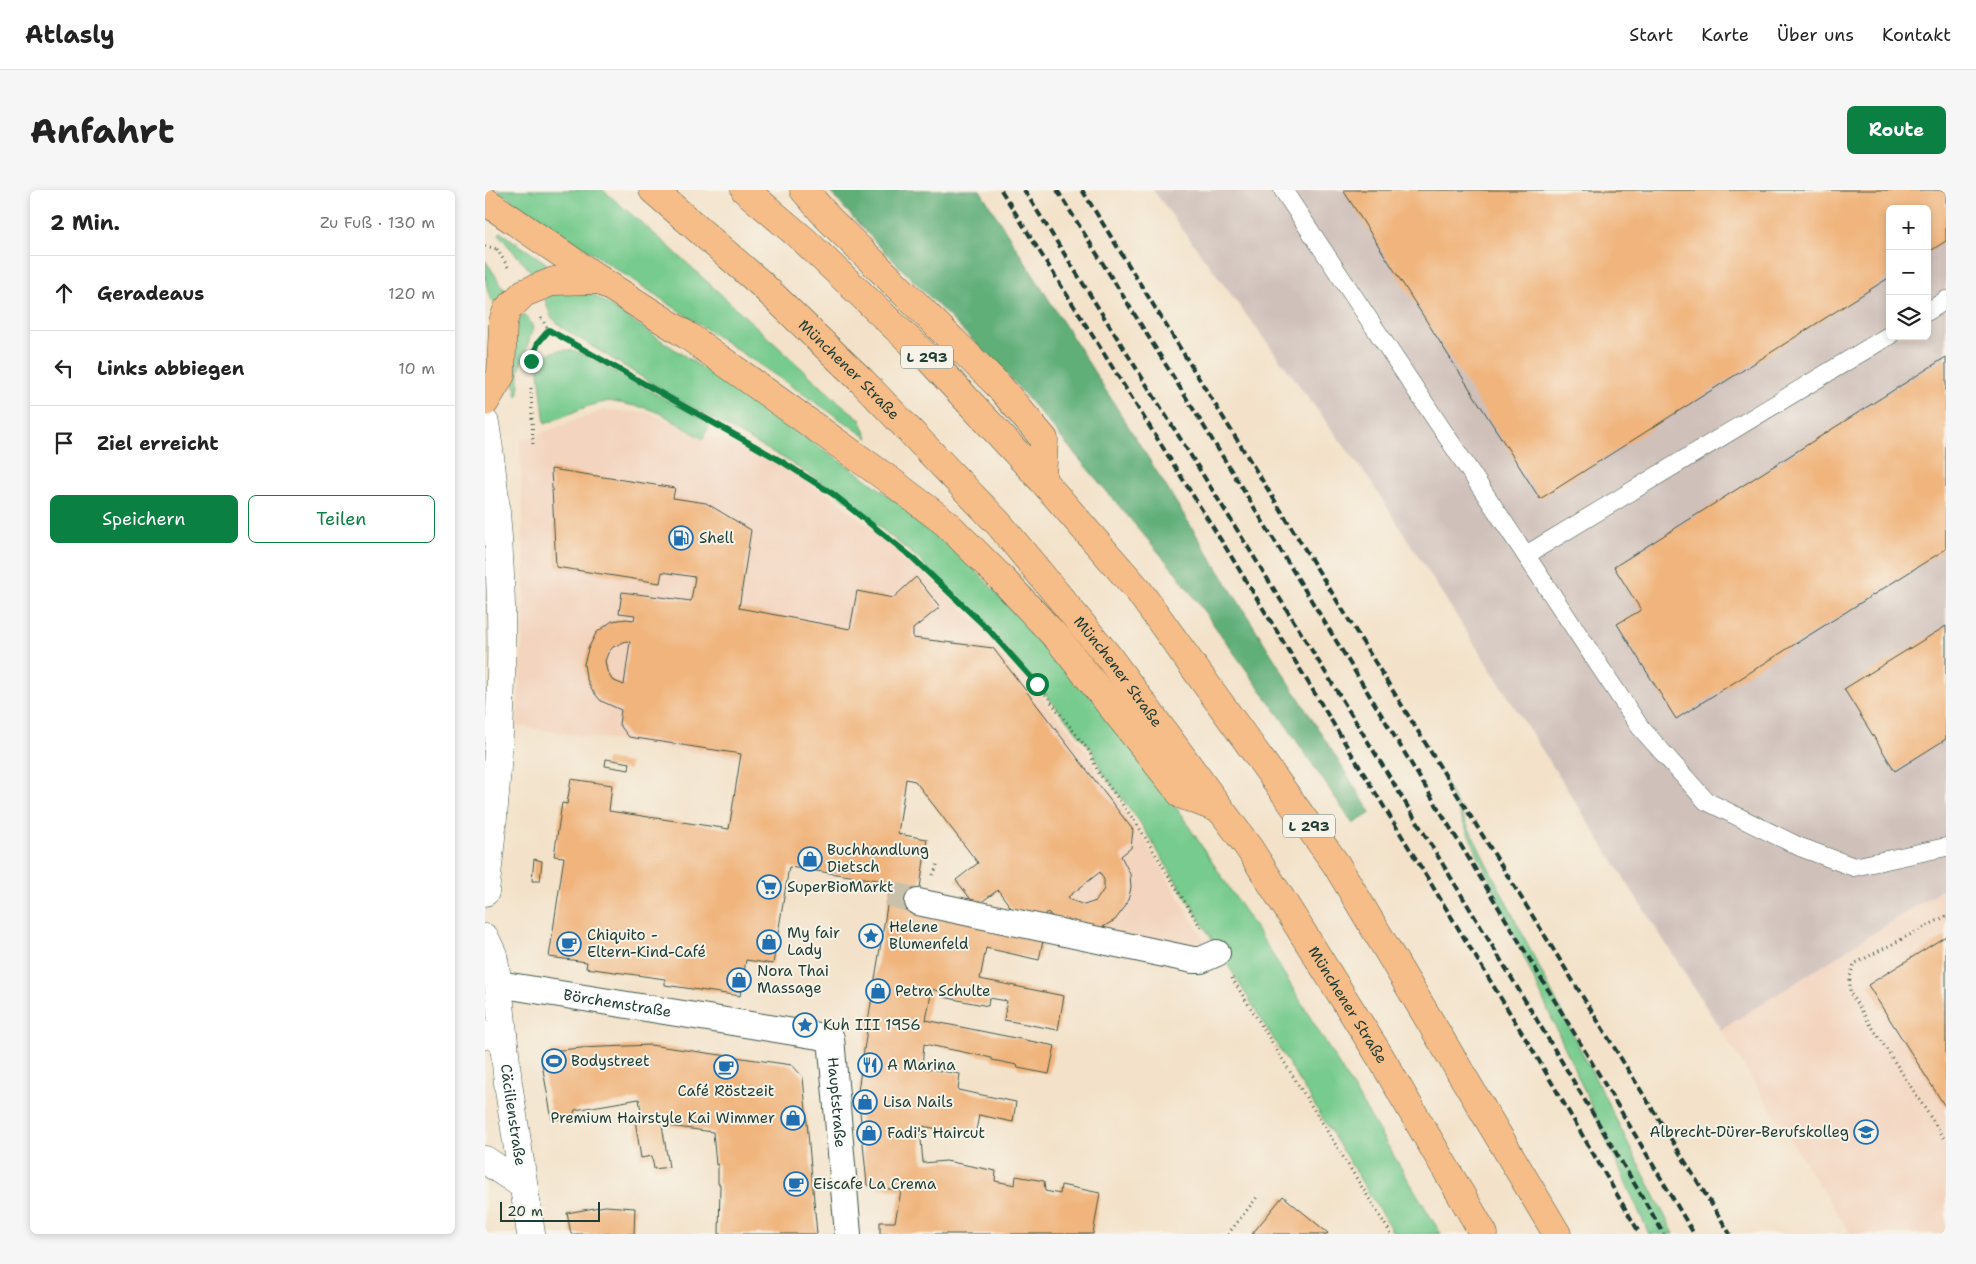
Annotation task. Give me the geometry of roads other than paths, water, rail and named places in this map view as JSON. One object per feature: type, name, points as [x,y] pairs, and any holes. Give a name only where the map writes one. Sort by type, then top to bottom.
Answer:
[{"type":"highway","name":"Münchener Straße","points":[[653,190],[760,283],[862,381],[999,524],[1108,656],[1253,856],[1370,1041],[1484,1234]]},
{"type":"highway","name":"L 293","points":[[745,190],[805,241],[929,360],[1042,480],[1138,590],[1336,864],[1557,1234]]},
{"type":"highway","points":[[803,190],[998,385],[1044,439],[1042,480]]},
{"type":"highway","points":[[485,201],[600,280],[688,336],[892,482],[946,523],[1058,639],[1182,795],[1219,809]]},
{"type":"highway","points":[[485,402],[501,375],[503,322],[507,310],[524,293],[553,281],[600,280]]},
{"type":"street","points":[[485,423],[497,521],[502,652],[492,838],[485,892]]},
{"type":"street","points":[[918,902],[1193,960],[1201,960],[1217,953]]},
{"type":"street","name":"Cäcilienstraße","points":[[485,938],[493,956],[498,984],[494,1034],[508,1083],[531,1234]]},
{"type":"street","name":"Börchemstraße","points":[[498,984],[737,1022]]},
{"type":"street","name":"Hauptstraße","points":[[737,1022],[831,1038],[848,1234]]},
{"type":"street","points":[[485,1160],[523,1185]]},
{"type":"lane","points":[[1283,190],[1640,727],[1706,802],[1800,847],[1854,867],[1946,847]]},
{"type":"lane","points":[[1931,309],[1946,300]]},
{"type":"lane","points":[[1526,556],[1886,336]]},
{"type":"tunnel","points":[[889,893],[918,902]]},
{"type":"railway","points":[[1001,190],[1226,548],[1538,1059],[1640,1234]]},
{"type":"railway","points":[[1024,190],[1348,709],[1664,1234]]},
{"type":"railway","points":[[1057,190],[1378,710],[1694,1234]]},
{"type":"railway","points":[[1082,190],[1730,1234]]},
{"type":"place","name":"Shell","points":[[681,538]]},
{"type":"place","name":"Buchhandlung Dietsch","points":[[810,859]]},
{"type":"place","name":"SuperBioMarkt","points":[[769,887]]},
{"type":"place","name":"Helene Blumenfeld","points":[[871,936]]},
{"type":"place","name":"My fair Lady","points":[[769,942]]},
{"type":"place","name":"Chiquito - Eltern-Kind-Café","points":[[569,944]]},
{"type":"place","name":"Nora Thai Massage","points":[[739,980]]},
{"type":"place","name":"Petra Schulte","points":[[878,991]]},
{"type":"place","name":"Kuh III 1956","points":[[805,1025]]},
{"type":"place","name":"Bodystreet","points":[[554,1061]]},
{"type":"place","name":"A Marina","points":[[870,1065]]},
{"type":"place","name":"Café Röstzeit","points":[[726,1067]]},
{"type":"place","name":"Lisa Nails","points":[[865,1102]]},
{"type":"place","name":"Premium Hairstyle Kai Wimmer","points":[[793,1118]]},
{"type":"place","name":"Albrecht-Dürer-Berufskolleg","points":[[1866,1132]]},
{"type":"place","name":"Fadi's Haircut","points":[[869,1133]]},
{"type":"place","name":"Eiscafe La Crema","points":[[796,1184]]}]
